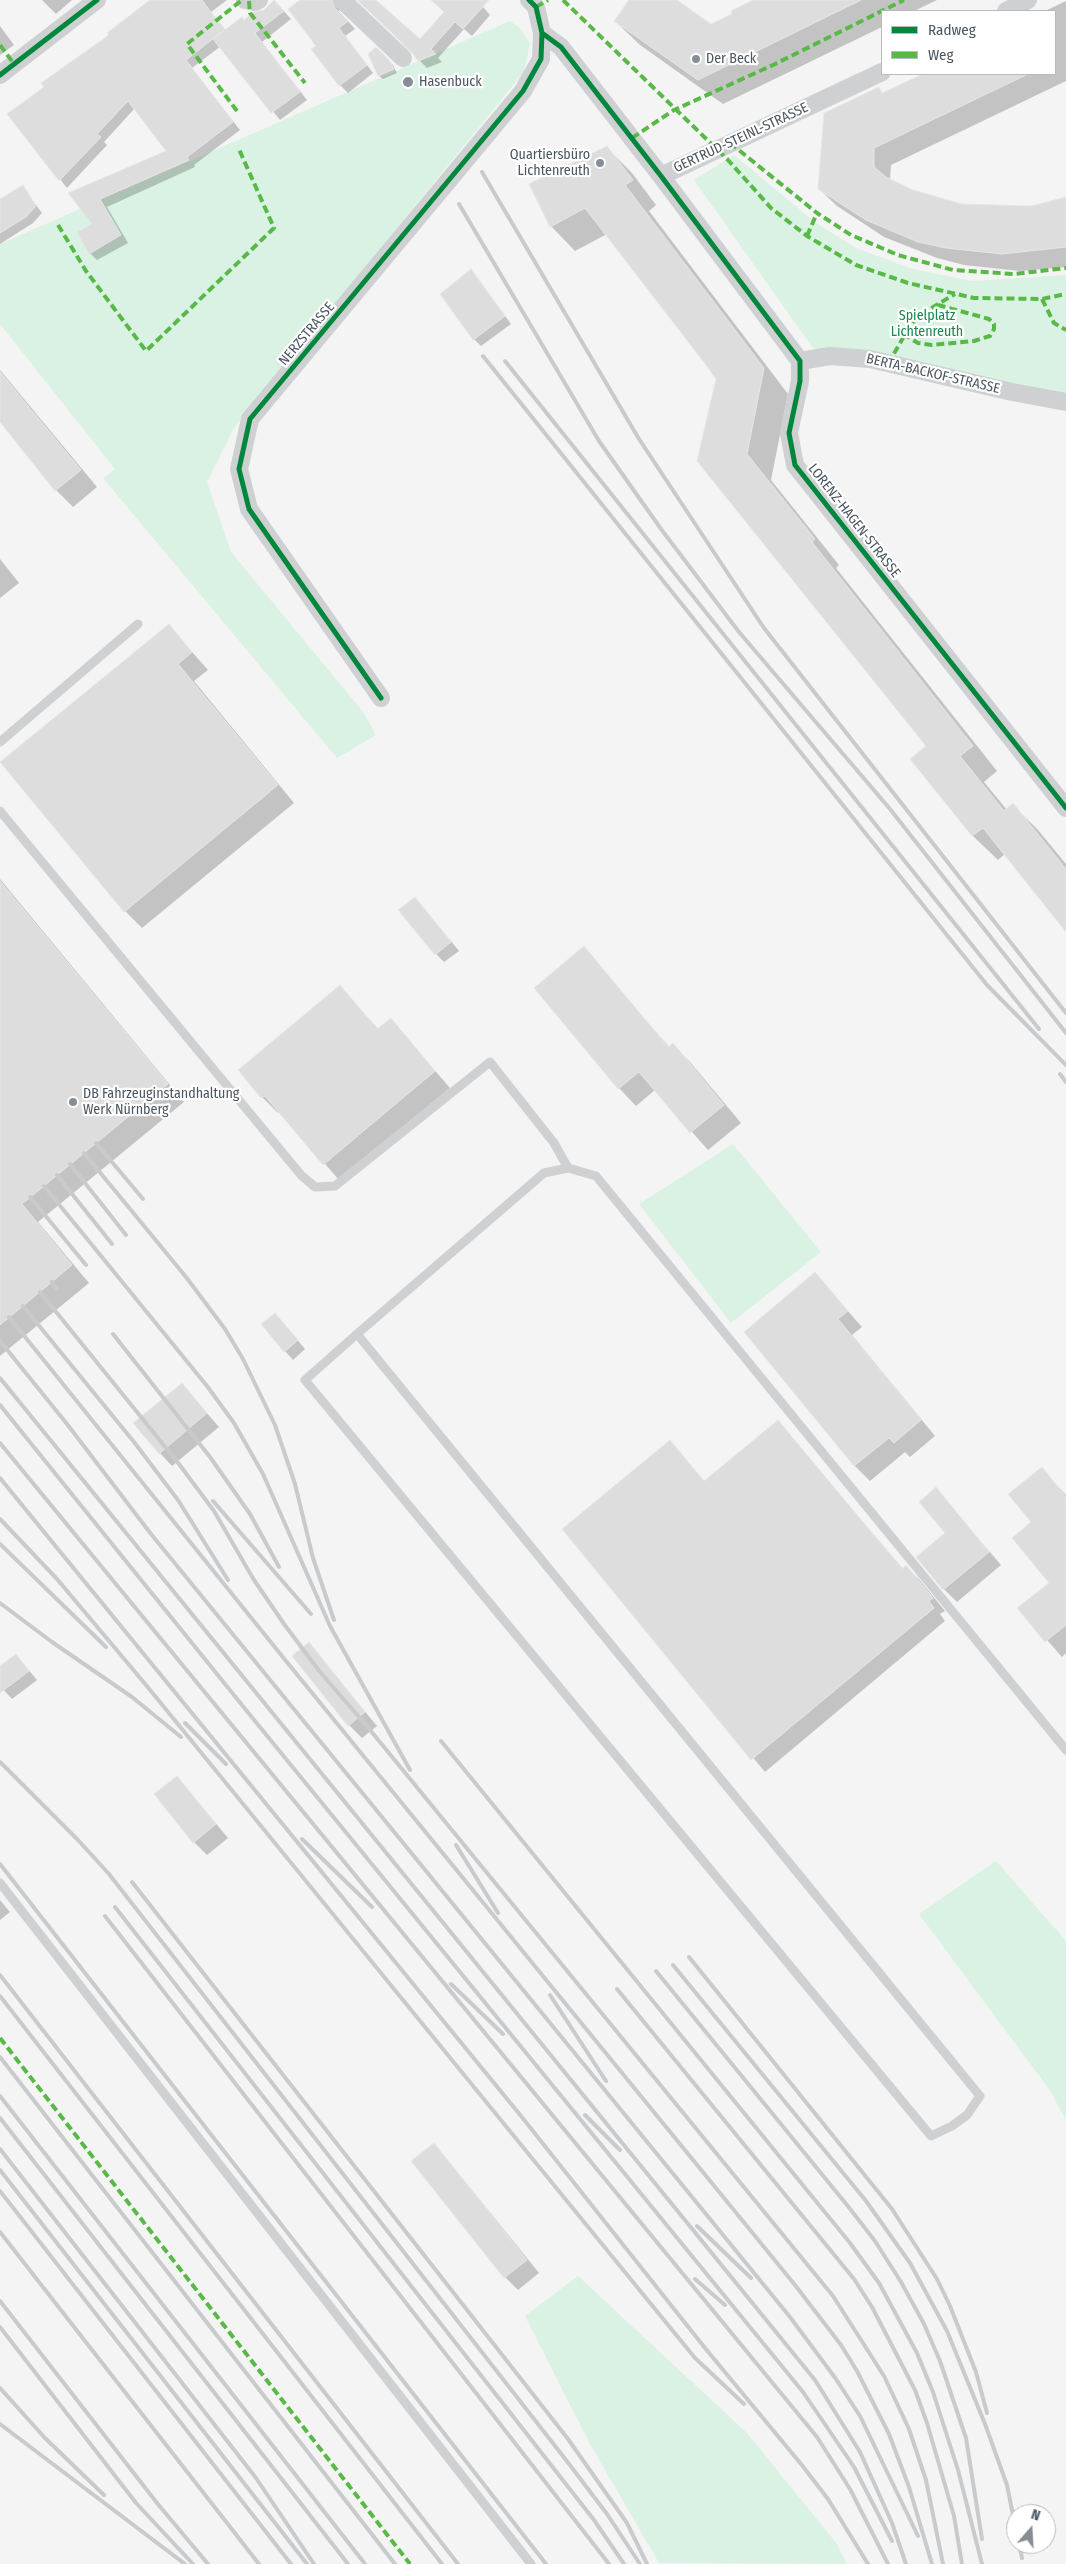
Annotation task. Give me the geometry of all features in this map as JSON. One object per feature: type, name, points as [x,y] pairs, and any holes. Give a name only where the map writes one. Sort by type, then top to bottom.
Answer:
[{"type":"street","points":[[0,75],[97,0]]},
{"type":"street","points":[[245,0],[255,2],[259,0]]},
{"type":"street","points":[[342,0],[403,58]]},
{"type":"street","name":"NERZSTRASSE","points":[[381,698],[249,509],[239,469],[250,419],[523,91],[541,59],[542,33],[536,7],[529,0]]},
{"type":"street","points":[[1008,10],[1028,0]]},
{"type":"street","name":"GERTRUD-STEINL-STRASSE","points":[[542,33],[561,47],[662,176],[881,72]]},
{"type":"street","points":[[662,176],[800,361]]},
{"type":"street","name":"BERTA-BACKOF-STRASSE","points":[[800,361],[830,356],[870,359],[1012,392],[1066,402]]},
{"type":"street","name":"LORENZ-HAGEN-STRASSE","points":[[800,361],[800,381],[789,433],[795,465],[1066,808]]},
{"type":"lane","points":[[0,742],[138,624]]},
{"type":"lane","points":[[0,811],[300,1175],[315,1187],[335,1186],[490,1062],[554,1143],[568,1168]]},
{"type":"lane","points":[[358,1334],[980,2096],[967,2115],[952,2126],[931,2136],[305,1380],[358,1334],[544,1173],[568,1168],[596,1176],[1066,1750]]},
{"type":"lane","points":[[0,1884],[531,2564]]},
{"type":"green space","points":[[510,21],[521,29],[530,43],[524,72],[234,428],[207,482],[231,552],[364,713],[376,735],[337,758],[103,478],[115,469],[0,324],[0,244]]},
{"type":"green space","name":"Spielplatz Lichtenreuth","points":[[734,155],[816,223],[856,248],[913,269],[972,281],[1066,275],[1066,394],[815,351],[694,180]]},
{"type":"green space","points":[[733,1144],[821,1252],[731,1323],[639,1204]]},
{"type":"green space","points":[[996,1861],[1066,1941],[1066,2120],[1049,2089],[919,1914]]},
{"type":"green space","points":[[578,2276],[747,2433],[837,2544],[847,2564],[659,2563],[590,2444],[525,2316]]},
{"type":"building","points":[[150,0],[202,0],[224,30],[186,60],[233,122],[187,157],[189,160],[100,199],[121,235],[89,254],[77,232],[92,224],[68,193],[166,151],[128,101],[97,134],[101,137],[59,181],[7,114],[44,87],[41,83],[109,35],[107,33]]},
{"type":"building","points":[[274,0],[284,11],[255,33],[300,92],[271,113],[213,39],[242,17],[244,20],[254,12],[264,10]]},
{"type":"building","points":[[300,0],[332,0],[335,8],[348,21],[339,28],[367,65],[339,86],[311,49],[316,46],[288,9]]},
{"type":"building","points":[[357,0],[376,0],[420,39],[444,12],[431,0],[489,0],[463,29],[455,22],[431,49],[436,54],[418,61],[410,50]]},
{"type":"building","points":[[629,0],[677,0],[711,24],[732,14],[731,11],[753,0],[861,0],[698,80],[614,21]]},
{"type":"building","points":[[376,47],[389,60],[394,69],[378,76],[368,54]]},
{"type":"building","points":[[921,75],[1026,75],[874,148],[874,167],[886,177],[913,190],[962,204],[1031,206],[1066,197],[1066,247],[1002,254],[946,248],[918,242],[866,220],[818,189],[824,113],[879,87],[882,93]]},
{"type":"building","points":[[607,146],[633,180],[625,185],[764,368],[747,454],[815,539],[812,542],[973,746],[960,756],[1004,811],[1013,803],[1066,869],[1066,932],[983,828],[972,836],[910,759],[926,746],[697,461],[716,379],[706,365],[585,208],[550,227],[529,184]]},
{"type":"building","points":[[23,185],[36,206],[26,217],[0,233],[0,199]]},
{"type":"building","points":[[471,269],[505,316],[473,340],[440,294]]},
{"type":"building","points":[[0,372],[81,470],[55,491],[0,422]]},
{"type":"building","points":[[169,624],[192,652],[178,664],[278,785],[124,912],[0,762]]},
{"type":"building","name":"DB Fahrzeuginstandhaltung Werk Nürnberg","points":[[0,881],[168,1084],[22,1204],[72,1265],[0,1325]]},
{"type":"building","points":[[415,897],[451,942],[435,955],[398,910]]},
{"type":"building","points":[[584,946],[668,1047],[673,1043],[724,1105],[690,1133],[639,1072],[618,1089],[534,988]]},
{"type":"building","points":[[340,985],[377,1029],[391,1018],[435,1071],[323,1165],[265,1096],[261,1098],[238,1070]]},
{"type":"building","points":[[815,1272],[848,1311],[838,1319],[921,1420],[894,1443],[889,1438],[854,1466],[744,1332]]},
{"type":"building","points":[[275,1313],[298,1340],[284,1352],[261,1324]]},
{"type":"building","points":[[182,1383],[207,1413],[159,1454],[133,1423]]},
{"type":"building","points":[[778,1420],[902,1569],[906,1565],[933,1598],[929,1601],[934,1608],[751,1760],[562,1529],[670,1440],[704,1481]]},
{"type":"building","points":[[1042,1467],[1066,1497],[1066,1625],[1045,1642],[1017,1608],[1049,1583],[1012,1538],[1031,1522],[1008,1494]]},
{"type":"building","points":[[936,1487],[989,1552],[943,1590],[916,1557],[945,1533],[919,1502]]},
{"type":"building","points":[[309,1642],[365,1712],[348,1726],[292,1656]]},
{"type":"building","points":[[16,1654],[29,1671],[0,1693],[0,1666]]},
{"type":"building","points":[[177,1776],[216,1824],[193,1843],[154,1794]]},
{"type":"building","points":[[434,2143],[527,2260],[504,2278],[411,2161]]},
{"type":"railway","points":[[482,172],[639,439],[764,628],[1066,1013]]},
{"type":"railway","points":[[459,204],[599,441],[661,529],[739,632],[890,809],[1066,1033]]},
{"type":"railway","points":[[483,356],[987,985],[1066,1065]]},
{"type":"railway","points":[[505,361],[1039,1029]]},
{"type":"railway","points":[[1060,1074],[1066,1082]]},
{"type":"railway","points":[[96,1143],[143,1199]]},
{"type":"railway","points":[[84,1153],[186,1277],[225,1329],[243,1359],[275,1425],[295,1484],[313,1558],[334,1620]]},
{"type":"railway","points":[[70,1164],[126,1235]]},
{"type":"railway","points":[[57,1175],[112,1244]]},
{"type":"railway","points":[[44,1186],[207,1386],[234,1423],[263,1474],[330,1626],[410,1770]]},
{"type":"railway","points":[[30,1197],[86,1265]]},
{"type":"railway","points":[[52,1282],[57,1289]]},
{"type":"railway","points":[[40,1292],[179,1464],[214,1511],[254,1580],[320,1672],[366,1725],[833,2296],[884,2376],[909,2429],[926,2480],[943,2564]]},
{"type":"railway","points":[[23,1306],[134,1442],[178,1500],[228,1580]]},
{"type":"railway","points":[[9,1317],[286,1661],[795,2285],[841,2345],[857,2371],[889,2434],[909,2487],[932,2564]]},
{"type":"railway","points":[[113,1334],[210,1457],[250,1514],[279,1567]]},
{"type":"railway","points":[[0,1341],[67,1424],[151,1534],[790,2317],[836,2379],[860,2416],[918,2536]]},
{"type":"railway","points":[[0,1378],[815,2380],[860,2452],[892,2523],[906,2564]]},
{"type":"railway","points":[[0,1405],[246,1710],[803,2392],[854,2467],[892,2541]]},
{"type":"railway","points":[[0,1443],[817,2437],[850,2489],[888,2564]]},
{"type":"railway","points":[[0,1478],[521,2116],[705,2348],[801,2464],[828,2499],[868,2564]]},
{"type":"railway","points":[[213,1501],[311,1614]]},
{"type":"railway","points":[[0,1519],[57,1579],[146,1685],[695,2358],[744,2404]]},
{"type":"railway","points":[[0,1544],[106,1647]]},
{"type":"railway","points":[[0,1603],[52,1642],[132,1697],[181,1737]]},
{"type":"railway","points":[[185,1723],[226,1764]]},
{"type":"railway","points":[[441,1741],[850,2243],[879,2283],[917,2353],[933,2392],[958,2470],[982,2564]]},
{"type":"railway","points":[[0,1762],[109,1874],[566,2460],[607,2514],[640,2564]]},
{"type":"railway","points":[[302,1839],[372,1907]]},
{"type":"railway","points":[[456,1845],[498,1913]]},
{"type":"railway","points":[[0,1864],[546,2564]]},
{"type":"railway","points":[[132,1882],[568,2439],[627,2523],[647,2564]]},
{"type":"railway","points":[[115,1907],[594,2520],[624,2564]]},
{"type":"railway","points":[[105,1916],[609,2564]]},
{"type":"railway","points":[[689,1957],[892,2209],[937,2279],[950,2306],[976,2372],[987,2413]]},
{"type":"railway","points":[[673,1965],[866,2201],[910,2263],[947,2331],[985,2424],[1007,2485],[1011,2504]]},
{"type":"railway","points":[[656,1971],[847,2205],[875,2241],[901,2282],[924,2324],[940,2361],[966,2438],[982,2539]]},
{"type":"railway","points":[[0,1975],[458,2564]]},
{"type":"railway","points":[[451,1984],[503,2034]]},
{"type":"railway","points":[[617,1989],[854,2279],[872,2307],[915,2390],[927,2423],[954,2516],[962,2564]]},
{"type":"railway","points":[[550,1995],[606,2081]]},
{"type":"railway","points":[[0,1996],[442,2564]]},
{"type":"railway","points":[[0,2057],[395,2564]]},
{"type":"railway","points":[[0,2096],[365,2564]]},
{"type":"railway","points":[[585,2115],[620,2150]]},
{"type":"railway","points":[[0,2118],[348,2564]]},
{"type":"railway","points":[[0,2149],[256,2478],[314,2564]]},
{"type":"railway","points":[[0,2170],[307,2564]]},
{"type":"railway","points":[[0,2191],[291,2564]]},
{"type":"railway","points":[[697,2226],[751,2278]]},
{"type":"railway","points":[[0,2232],[259,2564]]},
{"type":"railway","points":[[695,2279],[725,2305]]},
{"type":"railway","points":[[0,2301],[157,2503],[208,2564]]},
{"type":"railway","points":[[0,2327],[136,2503],[193,2564]]},
{"type":"railway","points":[[0,2388],[45,2438],[104,2495]]},
{"type":"railway","points":[[0,2424],[185,2564]]},
{"type":"railway","points":[[1021,2554],[1022,2558]]},
{"type":"marked path","points":[[237,111],[187,44],[242,0]]},
{"type":"marked path","points":[[536,7],[548,0]]},
{"type":"marked path","points":[[563,0],[728,160],[771,208],[807,236],[856,265],[908,283],[974,298],[1042,299],[1066,294]]},
{"type":"marked path","points":[[884,10],[904,0]]},
{"type":"marked path","points":[[249,1],[250,13],[305,83]]},
{"type":"marked path","points":[[632,138],[674,110],[773,65],[881,11]]},
{"type":"marked path","points":[[0,45],[14,64]]},
{"type":"marked path","points":[[730,143],[817,213],[851,235],[898,255],[953,270],[1014,274],[1066,268]]},
{"type":"marked path","points":[[58,225],[86,271],[146,351],[274,228],[238,147]]},
{"type":"marked path","points":[[807,236],[817,213]]},
{"type":"marked path","points":[[888,364],[911,324],[923,313],[955,294]]},
{"type":"marked path","points":[[1042,299],[1054,323],[1066,330]]},
{"type":"marked path","points":[[903,334],[918,343],[932,345],[974,341],[990,336],[994,329],[994,324],[989,319],[938,305]]},
{"type":"marked path","points":[[0,2038],[410,2564]]},
{"type":"cycle path","points":[[0,75],[97,0]]},
{"type":"cycle path","points":[[381,698],[249,509],[239,469],[250,419],[523,91],[541,59],[542,33],[536,7],[529,0]]},
{"type":"cycle path","points":[[542,33],[561,47],[800,361],[800,381],[789,433],[795,465],[1066,808]]},
{"type":"place","name":"Der Beck","points":[[696,59]]},
{"type":"place","name":"Hasenbuck","points":[[408,82]]},
{"type":"place","name":"Quartiersbüro Lichtenreuth","points":[[600,163]]},
{"type":"place","name":"DB Fahrzeuginstandhaltung Werk Nürnberg","points":[[73,1102]]}]
